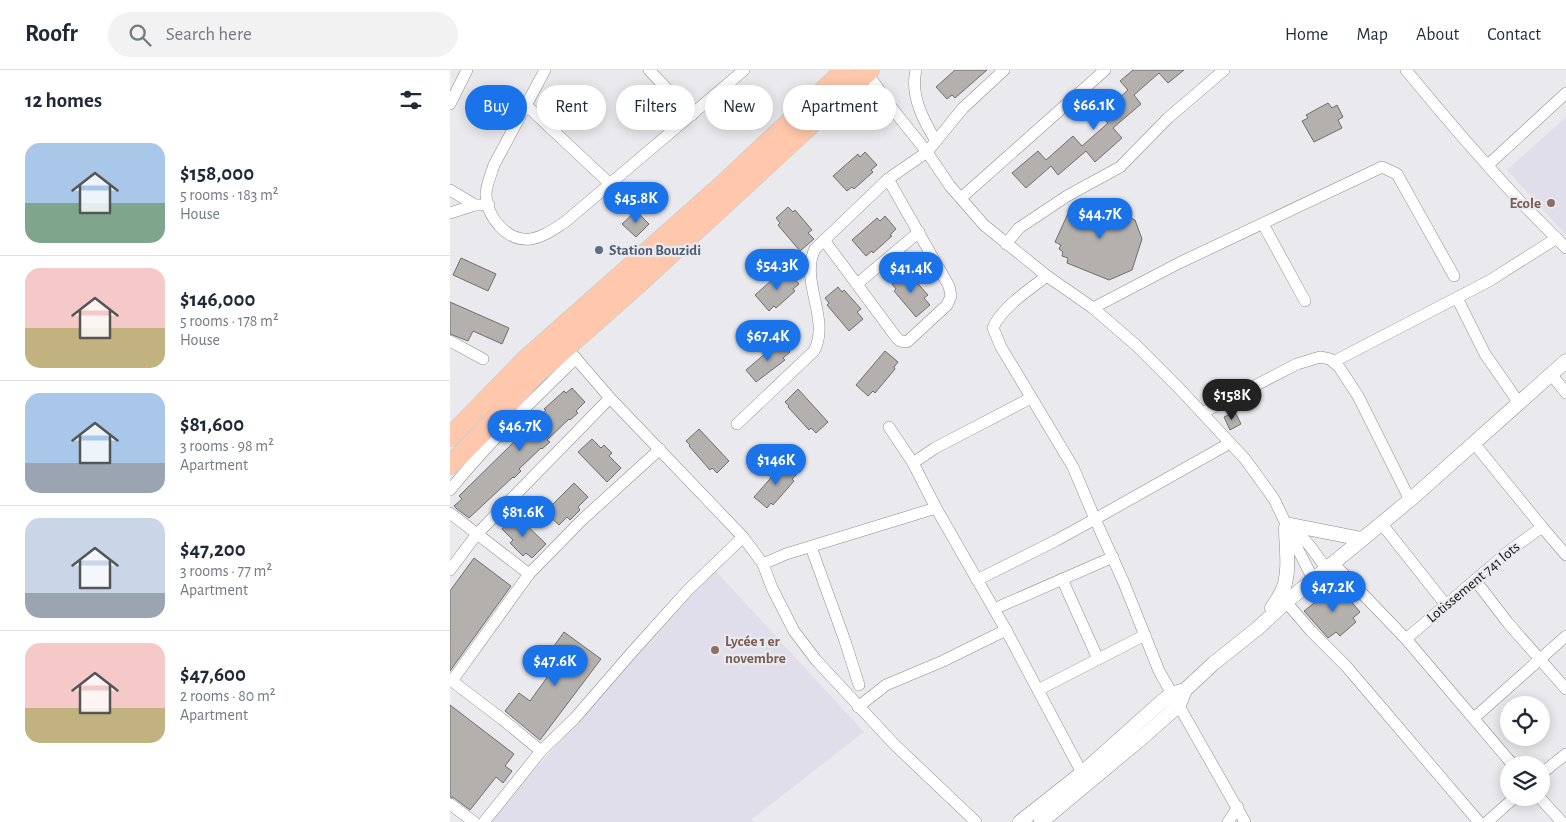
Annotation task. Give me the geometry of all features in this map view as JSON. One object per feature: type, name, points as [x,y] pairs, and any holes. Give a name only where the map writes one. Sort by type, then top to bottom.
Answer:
[{"type":"highway","points":[[450,437],[525,360],[720,187],[845,70]]},
{"type":"highway","points":[[450,465],[487,428],[533,377],[571,353],[637,284],[867,71]]},
{"type":"street","points":[[450,104],[467,70]]},
{"type":"street","points":[[527,103],[545,70]]},
{"type":"street","points":[[649,70],[663,85]]},
{"type":"street","points":[[695,112],[744,70]]},
{"type":"street","points":[[916,70],[913,81],[917,102],[925,123],[936,141]]},
{"type":"street","points":[[737,424],[814,352],[818,344],[819,324],[810,269],[815,248],[888,179],[927,152],[963,108],[1004,70]]},
{"type":"street","points":[[961,198],[1106,70]]},
{"type":"street","points":[[1406,70],[1449,122],[1517,198],[1566,248]]},
{"type":"street","points":[[867,71],[950,186],[984,225],[1047,276],[1093,308],[1137,346],[1230,443],[1257,474],[1274,499],[1313,579]]},
{"type":"street","points":[[1006,244],[1019,228],[1067,196],[1120,167],[1168,118],[1222,71]]},
{"type":"street","points":[[1488,165],[1566,93]]},
{"type":"street","points":[[527,106],[610,183]]},
{"type":"street","points":[[513,130],[494,165],[488,181],[486,195],[495,221],[502,229],[513,237],[530,239],[546,234],[565,222],[674,130]]},
{"type":"street","points":[[1093,308],[1179,263],[1382,167],[1396,174],[1454,276]]},
{"type":"street","points":[[824,240],[900,340],[907,342],[947,305],[951,296],[949,286],[888,179]]},
{"type":"street","points":[[452,192],[475,205]]},
{"type":"street","points":[[450,213],[475,205],[489,206]]},
{"type":"street","points":[[1263,224],[1305,301]]},
{"type":"street","points":[[857,284],[919,232]]},
{"type":"street","points":[[1333,362],[1489,281],[1557,238]]},
{"type":"street","points":[[1047,276],[996,320],[993,328],[1001,347],[1073,467],[1113,557],[1159,671],[1245,822]]},
{"type":"street","points":[[1457,298],[1485,354],[1519,403]]},
{"type":"street","points":[[450,341],[482,359]]},
{"type":"street","points":[[450,490],[571,353],[610,398],[743,538],[763,564],[772,588],[794,632],[816,660],[894,744],[976,822]]},
{"type":"street","points":[[1202,413],[1296,364],[1320,357],[1330,359],[1339,367],[1358,396],[1410,500]]},
{"type":"street","points":[[1041,822],[1144,737],[1175,700],[1214,663],[1258,628],[1329,565],[1410,500],[1566,361]]},
{"type":"street","points":[[1551,374],[1566,393]]},
{"type":"street","points":[[450,570],[477,534],[610,398]]},
{"type":"street","points":[[913,463],[935,448],[1032,398]]},
{"type":"street","points":[[888,427],[913,463],[936,508],[1006,630],[1082,773]]},
{"type":"street","points":[[1474,442],[1566,555]]},
{"type":"street","points":[[977,580],[1055,542],[1230,443]]},
{"type":"street","points":[[541,751],[502,719],[451,682],[529,574],[583,519],[660,449]]},
{"type":"street","points":[[763,564],[786,554],[936,508]]},
{"type":"street","points":[[450,512],[529,574]]},
{"type":"street","points":[[1381,523],[1446,605]]},
{"type":"street","points":[[1287,524],[1362,539]]},
{"type":"street","points":[[1287,524],[1406,639],[1506,756]]},
{"type":"street","points":[[1258,628],[1284,589],[1287,569],[1287,524]]},
{"type":"street","name":"Lotissement 741 lots","points":[[1406,639],[1509,551],[1542,527]]},
{"type":"street","points":[[484,822],[541,751],[575,718],[688,590],[743,538]]},
{"type":"street","points":[[811,547],[859,685]]},
{"type":"street","points":[[994,609],[1113,557]]},
{"type":"street","points":[[1062,579],[1098,659]]},
{"type":"street","points":[[1475,580],[1508,623],[1541,658],[1566,689]]},
{"type":"street","points":[[1286,602],[1311,631],[1346,666],[1479,822]]},
{"type":"street","points":[[858,707],[886,685],[1006,630]]},
{"type":"street","points":[[1038,690],[1145,635]]},
{"type":"street","points":[[1474,718],[1566,636]]},
{"type":"street","points":[[841,688],[859,685],[886,685]]},
{"type":"street","points":[[1020,822],[1082,773],[1117,740],[1175,700]]},
{"type":"street","points":[[1550,767],[1566,754]]},
{"type":"street","points":[[450,804],[474,822]]},
{"type":"street","points":[[1487,822],[1505,806]]},
{"type":"street","points":[[1547,806],[1562,822]]},
{"type":"street","points":[[1228,822],[1238,807]]},
{"type":"shaded area","name":"Ecole","points":[[1566,117],[1566,235],[1507,170]]},
{"type":"shaded area","name":"Lycée 1 er novembre","points":[[714,569],[864,732],[752,819],[754,822],[488,822]]},
{"type":"building","points":[[955,70],[987,70],[955,98],[952,95],[947,99],[936,87]]},
{"type":"building","points":[[1133,70],[1184,70],[1168,83],[1159,73],[1134,95],[1141,104],[1113,128],[1122,138],[1095,162],[1086,151],[1058,175],[1051,166],[1026,188],[1012,173],[1038,151],[1046,160],[1073,136],[1082,146],[1108,123],[1100,115],[1128,90],[1120,81]]},
{"type":"building","points":[[1328,103],[1332,108],[1337,105],[1343,117],[1338,120],[1342,128],[1314,142],[1302,121],[1308,118],[1306,115]]},
{"type":"building","points":[[865,152],[877,165],[871,170],[873,172],[854,189],[852,187],[847,191],[833,176],[858,154],[860,157]]},
{"type":"building","points":[[1096,201],[1135,220],[1142,239],[1132,270],[1109,280],[1067,263],[1068,258],[1062,256],[1063,252],[1059,249],[1061,245],[1055,242],[1071,207],[1076,209],[1078,203],[1086,208],[1087,202],[1094,205]]},
{"type":"building","points":[[788,207],[793,212],[795,210],[812,230],[808,233],[814,239],[800,251],[778,225],[780,223],[776,218]]},
{"type":"building","points":[[636,211],[649,224],[636,237],[622,224]]},
{"type":"building","points":[[885,216],[896,229],[890,235],[892,236],[873,253],[872,251],[866,256],[852,240],[877,218],[880,221]]},
{"type":"building","points":[[461,258],[496,274],[488,291],[453,275]]},
{"type":"building","points":[[787,271],[799,284],[793,289],[795,291],[776,308],[774,306],[769,311],[755,295],[780,273],[782,276]]},
{"type":"building","points":[[904,273],[909,278],[911,276],[928,295],[924,298],[930,305],[916,317],[894,291],[896,289],[892,284]]},
{"type":"building","points":[[838,287],[842,292],[844,290],[861,309],[857,312],[863,319],[849,331],[827,305],[829,303],[825,298]]},
{"type":"building","points":[[450,302],[509,328],[502,344],[473,331],[468,341],[450,334]]},
{"type":"building","points":[[780,341],[790,352],[783,358],[785,360],[756,382],[746,370]]},
{"type":"building","points":[[885,351],[898,362],[894,367],[895,369],[875,393],[873,391],[868,396],[856,385]]},
{"type":"building","points":[[572,388],[585,402],[576,411],[578,413],[547,440],[550,442],[519,469],[521,471],[514,478],[469,518],[457,509],[454,506],[462,499],[459,496],[546,410],[544,409],[564,391],[566,393]]},
{"type":"building","points":[[798,389],[828,422],[816,433],[811,428],[809,430],[785,402]]},
{"type":"building","points":[[1235,412],[1241,424],[1230,430],[1224,417]]},
{"type":"building","points":[[699,429],[729,461],[717,473],[712,468],[710,470],[686,441]]},
{"type":"building","points":[[592,439],[601,448],[604,445],[612,453],[609,456],[621,468],[607,482],[578,452]]},
{"type":"building","points":[[784,463],[797,474],[792,479],[794,481],[773,505],[771,503],[767,508],[754,497]]},
{"type":"building","points":[[574,483],[588,497],[578,507],[580,510],[570,520],[567,517],[559,525],[545,512]]},
{"type":"building","points":[[516,515],[546,544],[532,558],[526,553],[523,556],[510,543],[513,540],[502,529]]},
{"type":"building","points":[[474,558],[511,586],[450,671],[450,591]]},
{"type":"building","points":[[1337,585],[1360,612],[1353,618],[1356,622],[1340,636],[1336,632],[1328,638],[1304,611]]},
{"type":"building","points":[[564,632],[601,659],[540,740],[505,711],[519,693],[530,701],[559,661],[549,653]]},
{"type":"building","points":[[450,705],[514,754],[505,766],[512,771],[503,783],[496,777],[470,810],[450,797]]},
{"type":"place","name":"Ecole","points":[[1551,203]]},
{"type":"place","name":"Station Bouzidi","points":[[599,250]]},
{"type":"place","name":"Lycée 1 er novembre","points":[[715,650]]}]
